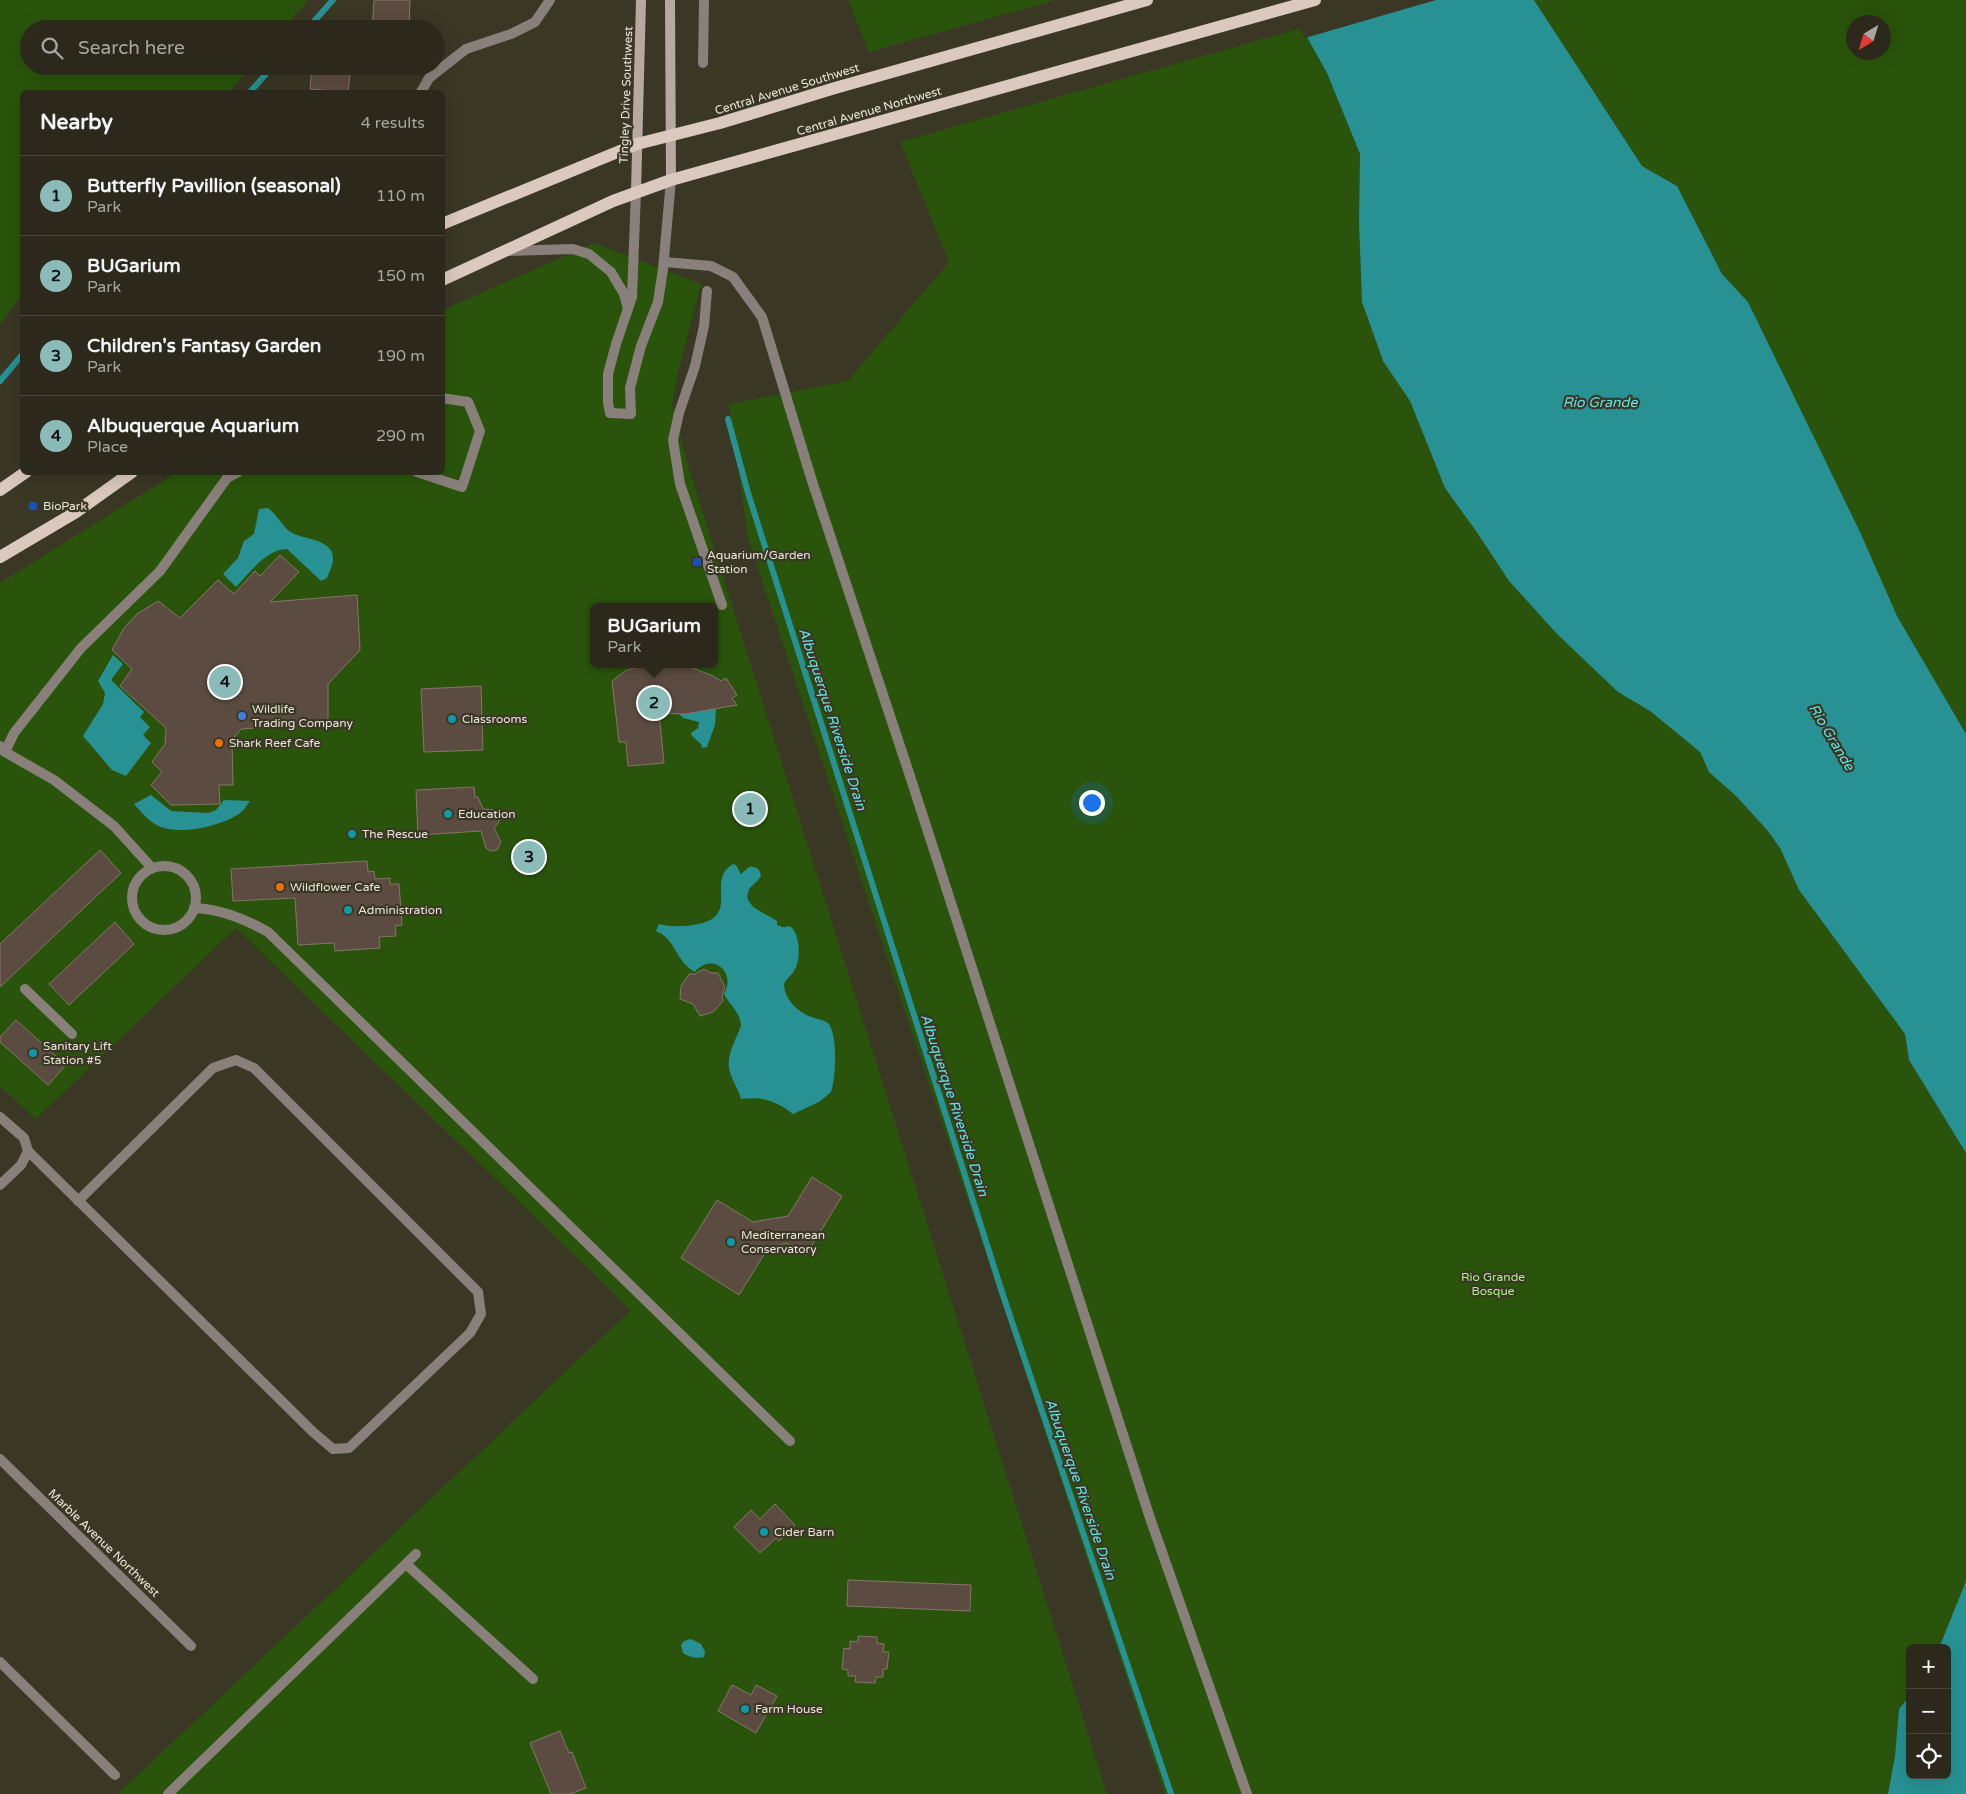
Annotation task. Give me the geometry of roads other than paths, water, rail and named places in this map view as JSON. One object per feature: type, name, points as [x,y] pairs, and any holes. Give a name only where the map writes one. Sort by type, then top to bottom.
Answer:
[{"type":"main road","name":"Central Avenue Southwest","points":[[445,223],[637,144],[720,123],[835,88],[1147,0]]},
{"type":"main road","name":"Central Avenue Northwest","points":[[445,279],[636,192],[671,180],[1315,0]]},
{"type":"main road","points":[[0,490],[22,475]]},
{"type":"main road","points":[[0,557],[76,512],[128,475]]},
{"type":"street","points":[[445,65],[466,48],[511,34],[535,22],[550,0]]},
{"type":"street","name":"Tingley Drive Southwest","points":[[636,192],[640,0]]},
{"type":"street","points":[[636,192],[632,298],[608,374],[610,413],[630,414],[630,388],[641,346],[658,302],[664,262],[671,180],[670,0]]},
{"type":"street","points":[[704,0],[704,63]]},
{"type":"street","points":[[422,90],[433,75]]},
{"type":"street","points":[[504,251],[573,249],[589,254],[611,272],[624,294],[628,309]]},
{"type":"street","points":[[664,262],[711,266],[733,277],[762,317],[812,481],[908,770],[1150,1518],[1247,1794]]},
{"type":"street","points":[[707,290],[704,326],[695,366],[679,413],[673,440],[680,484],[722,605]]},
{"type":"street","points":[[426,475],[462,487],[480,431],[468,402],[445,398]]},
{"type":"street","points":[[152,868],[114,826],[54,780],[3,749],[81,648],[160,571],[227,478],[232,475]]},
{"type":"street","points":[[163,866],[176,868],[186,875],[195,890],[194,908],[184,922],[174,928],[164,930],[148,925],[136,913],[133,903],[133,892],[138,879],[152,868],[163,866]]},
{"type":"street","points":[[194,908],[208,908],[242,918],[268,932],[790,1441]]},
{"type":"street","points":[[25,989],[72,1034]]},
{"type":"street","points":[[0,1117],[24,1138],[28,1151],[78,1201],[313,1432],[333,1449],[349,1448],[470,1333],[481,1314],[478,1292],[254,1068],[236,1060],[213,1068],[78,1201]]},
{"type":"street","points":[[0,1184],[21,1165],[28,1151]]},
{"type":"street","name":"Marble Avenue Northwest","points":[[0,1459],[191,1646]]},
{"type":"street","points":[[168,1794],[416,1554]]},
{"type":"street","points":[[406,1564],[533,1679]]},
{"type":"street","points":[[0,1662],[115,1775]]},
{"type":"water","name":"Rio Grande","points":[[1300,0],[1534,0],[1642,166],[1677,186],[1722,274],[1748,302],[1860,532],[1897,616],[1966,734],[1966,1153],[1909,1060],[1905,1034],[1799,890],[1780,848],[1768,831],[1736,796],[1709,772],[1700,752],[1650,711],[1618,692],[1557,634],[1509,581],[1445,488],[1410,401],[1383,361],[1362,302],[1359,222],[1360,154],[1327,73],[1302,28]]},
{"type":"water","points":[[268,508],[289,531],[316,540],[328,547],[332,552],[333,559],[327,578],[321,581],[287,549],[272,553],[266,557],[236,587],[223,574],[238,558],[244,541],[254,534],[259,509]]},
{"type":"water","points":[[113,655],[123,664],[111,680],[144,712],[140,717],[150,727],[143,735],[151,743],[126,776],[112,770],[83,736],[103,704],[105,693],[98,681]]},
{"type":"water","points":[[716,709],[715,725],[707,747],[702,748],[701,744],[691,733],[698,728],[699,722],[683,718],[679,714]]},
{"type":"water","points":[[151,795],[171,811],[208,813],[216,810],[224,800],[250,801],[240,813],[223,822],[202,828],[180,830],[161,827],[153,823],[134,804]]},
{"type":"water","points":[[733,864],[736,865],[741,874],[749,867],[759,870],[761,876],[750,888],[748,900],[755,908],[777,921],[777,925],[789,926],[796,934],[799,947],[798,961],[794,971],[784,984],[786,994],[804,1014],[828,1023],[833,1036],[835,1067],[831,1092],[819,1102],[793,1114],[769,1100],[756,1098],[741,1099],[730,1072],[729,1057],[741,1026],[737,1012],[724,994],[727,986],[725,972],[715,964],[708,964],[701,966],[695,972],[683,962],[668,940],[656,931],[659,924],[683,926],[698,924],[711,920],[718,914],[721,906],[722,879],[725,871]]},
{"type":"water","points":[[1966,1581],[1966,1794],[1888,1794],[1895,1756],[1899,1709],[1906,1700],[1906,1779],[1951,1779],[1951,1644],[1941,1644]]},
{"type":"water","points":[[691,1639],[701,1644],[705,1652],[704,1657],[698,1658],[683,1653],[681,1645],[684,1641]]},
{"type":"waterway","points":[[315,20],[333,0]]},
{"type":"waterway","points":[[252,90],[265,75]]},
{"type":"waterway","points":[[0,381],[20,357]]},
{"type":"waterway","name":"Albuquerque Riverside Drain","points":[[728,419],[748,493],[1002,1292],[1171,1794]]},
{"type":"place","name":"BioPark","points":[[33,506]]},
{"type":"place","name":"Aquarium/Garden Station","points":[[697,562]]},
{"type":"place","name":"Albuquerque Aquarium","points":[[225,682]]},
{"type":"place","name":"BUGarium","points":[[654,703]]},
{"type":"place","name":"Wildlife Trading Company","points":[[242,716]]},
{"type":"place","name":"Classrooms","points":[[452,719]]},
{"type":"place","name":"Shark Reef Cafe","points":[[219,743]]},
{"type":"place","name":"Butterfly Pavillion (seasonal)","points":[[750,809]]},
{"type":"place","name":"Education","points":[[448,814]]},
{"type":"place","name":"The Rescue","points":[[352,834]]},
{"type":"place","name":"Children's Fantasy Garden","points":[[529,857]]},
{"type":"place","name":"Wildflower Cafe","points":[[280,887]]},
{"type":"place","name":"Administration","points":[[348,910]]},
{"type":"place","name":"Sanitary Lift Station #5","points":[[33,1053]]},
{"type":"place","name":"Mediterranean Conservatory","points":[[731,1242]]},
{"type":"place","name":"Cider Barn","points":[[764,1532]]},
{"type":"place","name":"Farm House","points":[[745,1709]]},
{"type":"park label","name":"Rio Grande Bosque","points":[[1493,1284]]}]
